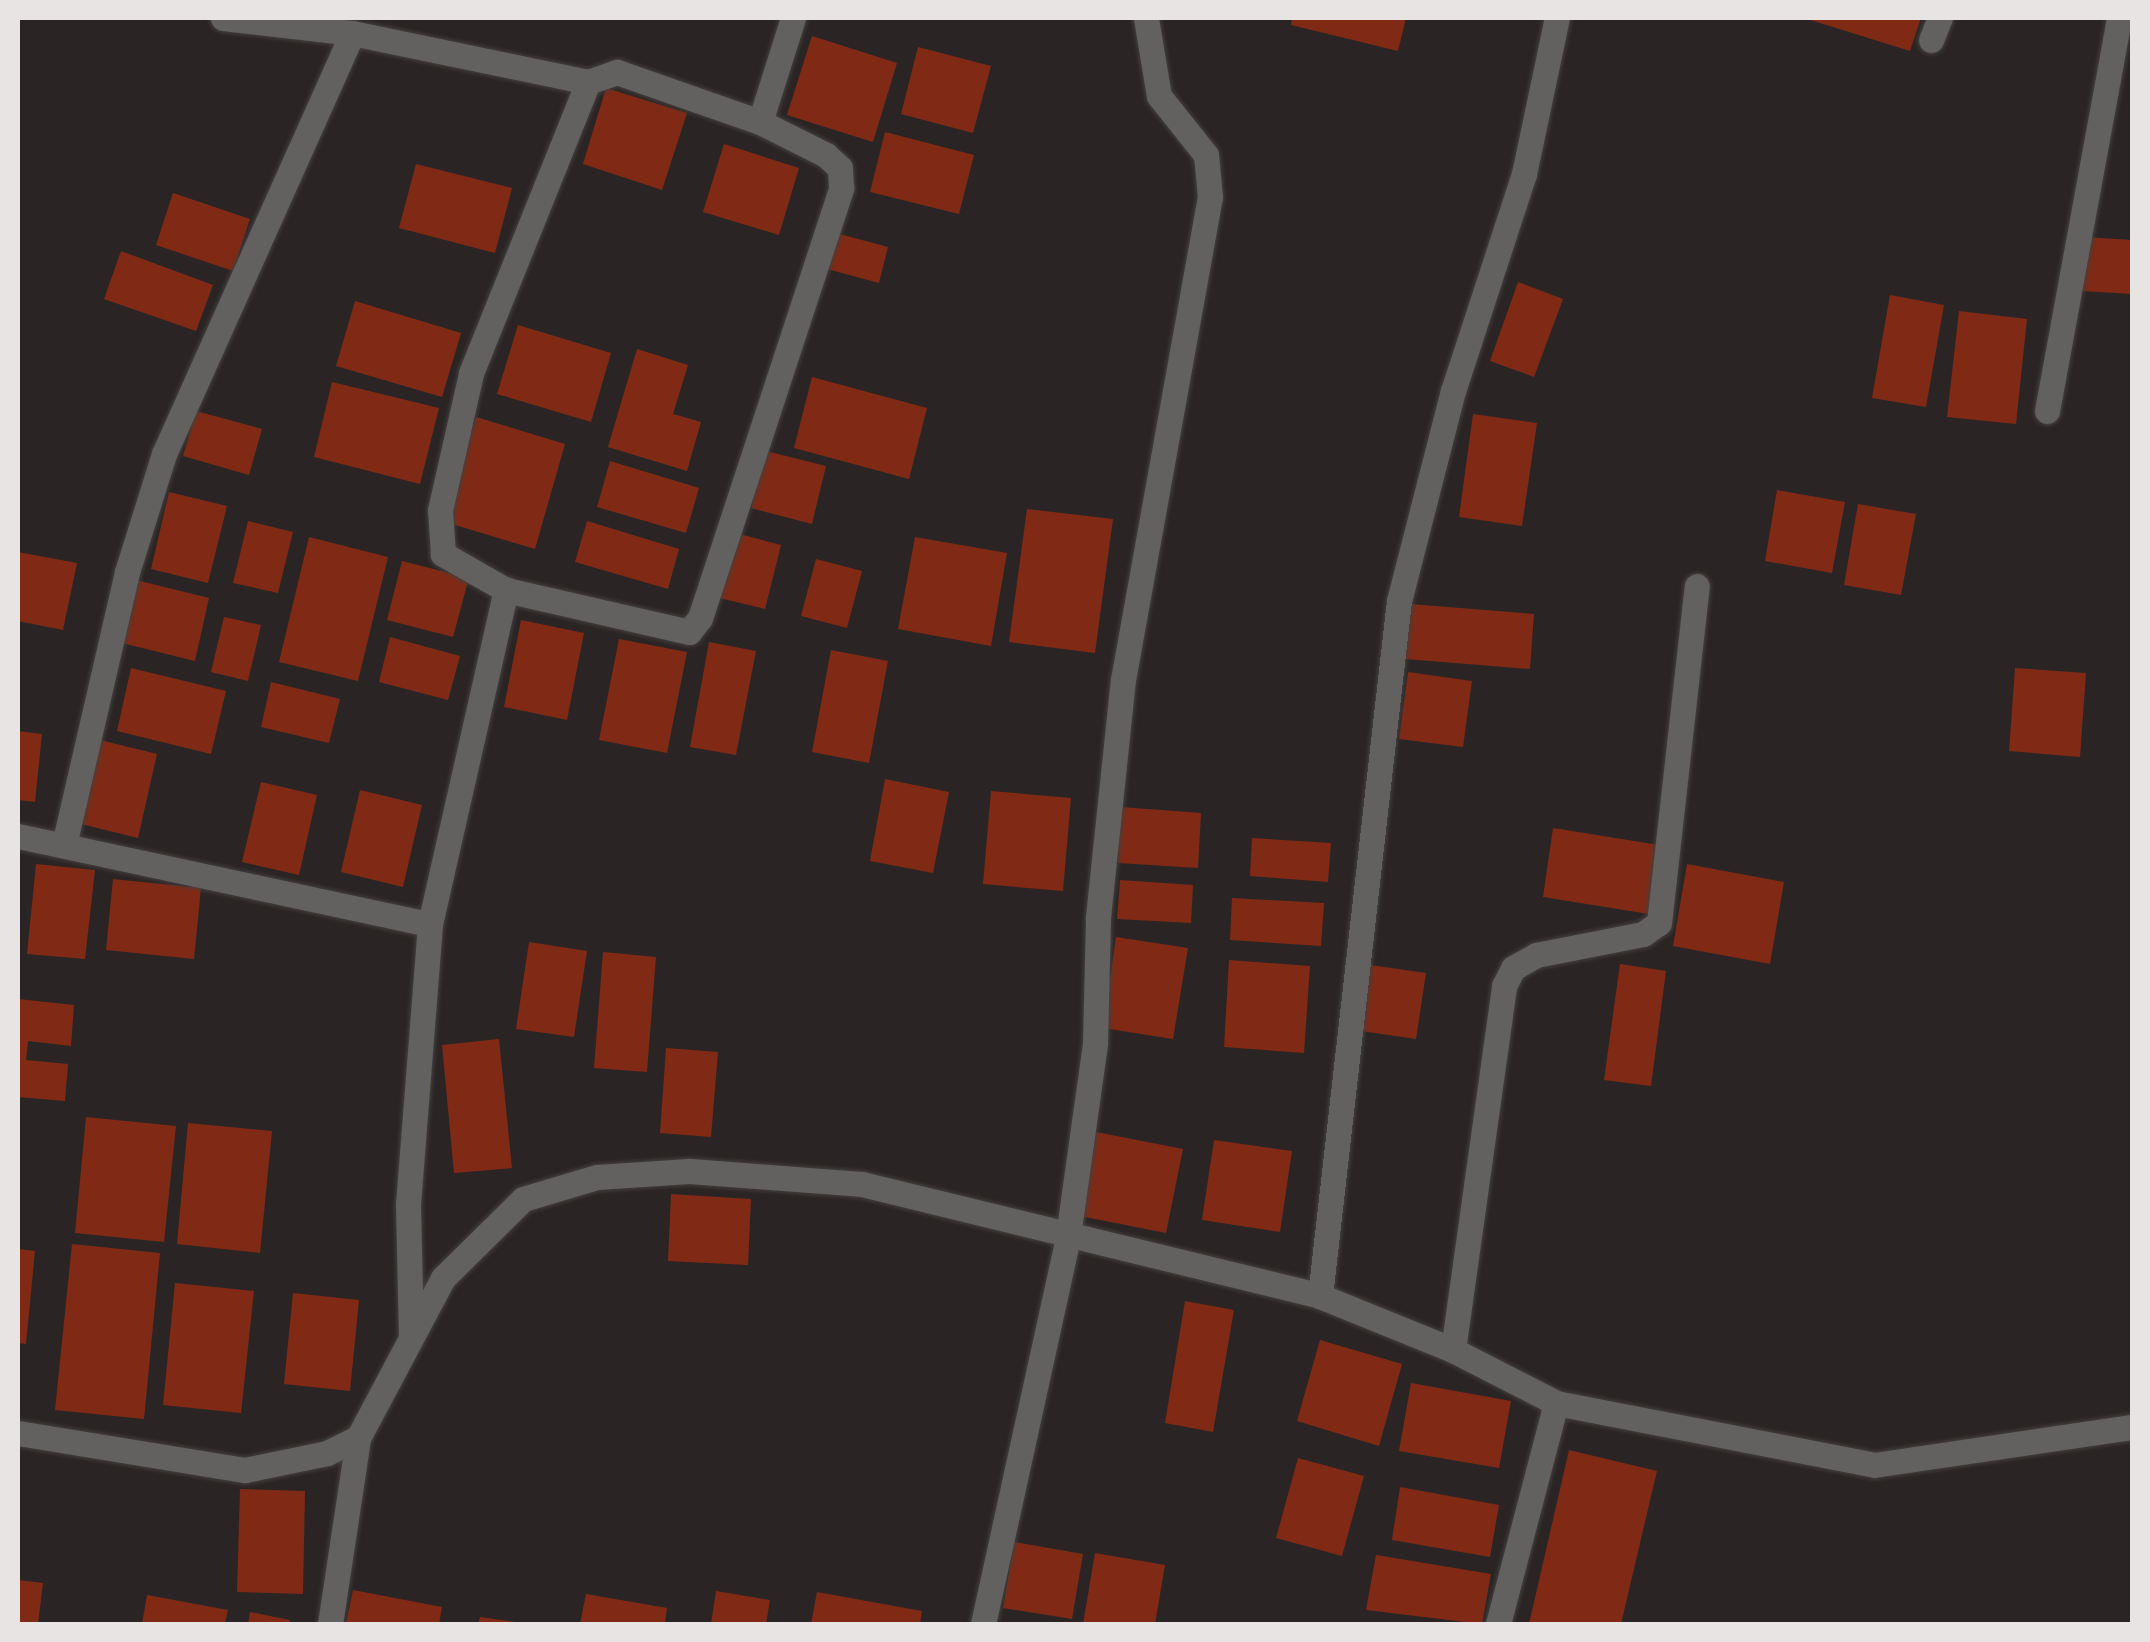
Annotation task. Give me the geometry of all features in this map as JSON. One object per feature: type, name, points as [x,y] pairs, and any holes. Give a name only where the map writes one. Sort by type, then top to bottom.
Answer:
[{"type":"street","points":[[223,18],[270,20],[352,34],[588,82],[617,72],[760,122],[826,155],[840,168],[841,188],[700,618],[689,632],[506,590],[444,554],[440,510],[471,373],[588,82]]},
{"type":"street","points":[[760,122],[793,18]]},
{"type":"street","points":[[983,1624],[1068,1236],[1095,1043],[1098,917],[1123,680],[1210,197],[1206,156],[1159,96],[1146,18]]},
{"type":"street","points":[[1320,1296],[1399,601],[1453,391],[1524,174],[1557,18]]},
{"type":"street","points":[[2047,411],[2119,18]]},
{"type":"street","points":[[64,845],[127,572],[164,454],[352,34]]},
{"type":"street","points":[[1453,1350],[1504,986],[1513,968],[1536,955],[1643,934],[1659,924],[1697,586]]},
{"type":"street","points":[[412,1340],[408,1204],[430,924],[506,590]]},
{"type":"street","points":[[18,836],[430,924]]},
{"type":"street","points":[[330,1624],[358,1438],[442,1278],[523,1199],[596,1177],[764,1172],[862,1184],[1320,1296],[1453,1350],[1556,1403],[1874,1465],[2132,1427]]},
{"type":"street","points":[[1498,1624],[1556,1403]]},
{"type":"street","points":[[18,1433],[245,1470],[293,1465],[358,1438]]},
{"type":"building","points":[[1292,18],[1406,18],[1398,51],[1291,25]]},
{"type":"building","points":[[1804,18],[1921,18],[1910,51]]},
{"type":"building","points":[[812,36],[897,63],[873,142],[787,115]]},
{"type":"building","points":[[918,47],[991,66],[973,133],[901,114]]},
{"type":"building","points":[[606,88],[687,113],[662,190],[583,164]]},
{"type":"building","points":[[885,132],[974,155],[959,214],[870,192]]},
{"type":"building","points":[[724,144],[799,168],[779,235],[703,212]]},
{"type":"building","points":[[416,164],[512,188],[495,253],[399,228]]},
{"type":"building","points":[[173,193],[250,219],[233,271],[156,245]]},
{"type":"building","points":[[836,233],[888,247],[879,283],[827,269]]},
{"type":"building","points":[[2085,237],[2132,240],[2132,294],[2082,291]]},
{"type":"building","points":[[121,251],[213,285],[196,331],[104,299]]},
{"type":"building","points":[[1518,282],[1563,299],[1534,377],[1490,361]]},
{"type":"building","points":[[1890,295],[1944,305],[1926,407],[1872,398]]},
{"type":"building","points":[[355,301],[461,333],[442,397],[336,366]]},
{"type":"building","points":[[1959,311],[2027,319],[2016,424],[1947,417]]},
{"type":"building","points":[[518,325],[611,353],[591,422],[497,394]]},
{"type":"building","points":[[637,349],[688,365],[673,414],[701,422],[687,471],[608,447]]},
{"type":"building","points":[[812,377],[927,408],[909,479],[794,448]]},
{"type":"building","points":[[332,382],[439,408],[420,484],[314,457]]},
{"type":"building","points":[[196,411],[262,429],[249,475],[183,456]]},
{"type":"building","points":[[1473,414],[1537,423],[1522,526],[1459,517]]},
{"type":"building","points":[[476,417],[565,444],[535,549],[445,522]]},
{"type":"building","points":[[766,451],[826,466],[812,524],[751,508]]},
{"type":"building","points":[[610,461],[699,488],[686,533],[597,507]]},
{"type":"building","points":[[1777,490],[1845,502],[1832,573],[1765,561]]},
{"type":"building","points":[[169,492],[227,506],[208,583],[151,569]]},
{"type":"building","points":[[1858,504],[1916,514],[1901,595],[1844,585]]},
{"type":"building","points":[[1027,509],[1113,519],[1095,653],[1009,642]]},
{"type":"building","points":[[248,521],[293,532],[278,593],[233,583]]},
{"type":"building","points":[[587,521],[679,549],[668,589],[575,562]]},
{"type":"building","points":[[736,533],[781,545],[765,609],[720,598]]},
{"type":"building","points":[[309,537],[388,557],[358,681],[279,662]]},
{"type":"building","points":[[915,537],[1007,553],[991,646],[898,629]]},
{"type":"building","points":[[18,552],[77,563],[63,630],[18,621]]},
{"type":"building","points":[[816,559],[862,571],[847,628],[801,616]]},
{"type":"building","points":[[402,561],[469,578],[453,637],[387,620]]},
{"type":"building","points":[[128,578],[209,598],[195,661],[114,641]]},
{"type":"building","points":[[1410,604],[1534,614],[1530,669],[1405,659]]},
{"type":"building","points":[[224,617],[261,625],[248,681],[211,672]]},
{"type":"building","points":[[521,620],[584,633],[567,720],[504,707]]},
{"type":"building","points":[[390,637],[460,656],[448,700],[379,682]]},
{"type":"building","points":[[619,639],[687,652],[667,753],[599,740]]},
{"type":"building","points":[[709,642],[756,651],[736,755],[690,747]]},
{"type":"building","points":[[831,650],[888,661],[869,763],[812,752]]},
{"type":"building","points":[[131,668],[226,691],[211,754],[117,731]]},
{"type":"building","points":[[2015,668],[2086,673],[2080,757],[2009,751]]},
{"type":"building","points":[[1408,672],[1472,681],[1463,747],[1399,739]]},
{"type":"building","points":[[271,682],[340,699],[329,743],[261,727]]},
{"type":"building","points":[[18,731],[42,734],[35,802],[18,800]]},
{"type":"building","points":[[96,739],[157,754],[138,838],[77,823]]},
{"type":"building","points":[[885,779],[949,792],[933,873],[870,861]]},
{"type":"building","points":[[261,782],[317,795],[299,875],[242,862]]},
{"type":"building","points":[[360,790],[422,805],[403,887],[341,872]]},
{"type":"building","points":[[991,791],[1071,798],[1063,891],[983,884]]},
{"type":"building","points":[[1121,807],[1201,813],[1198,868],[1118,863]]},
{"type":"building","points":[[1553,828],[1659,845],[1649,914],[1543,897]]},
{"type":"building","points":[[1252,838],[1331,843],[1328,882],[1250,876]]},
{"type":"building","points":[[36,864],[95,870],[85,959],[27,954]]},
{"type":"building","points":[[1687,864],[1784,882],[1770,964],[1673,946]]},
{"type":"building","points":[[113,879],[201,888],[194,959],[106,950]]},
{"type":"building","points":[[1120,880],[1193,885],[1191,923],[1117,919]]},
{"type":"building","points":[[1232,898],[1324,903],[1321,946],[1230,940]]},
{"type":"building","points":[[1116,937],[1188,948],[1173,1039],[1103,1028]]},
{"type":"building","points":[[529,942],[587,951],[574,1037],[516,1029]]},
{"type":"building","points":[[603,952],[656,957],[647,1072],[594,1068]]},
{"type":"building","points":[[1229,960],[1310,966],[1304,1053],[1224,1047]]},
{"type":"building","points":[[1363,964],[1426,973],[1416,1039],[1354,1030]]},
{"type":"building","points":[[1620,964],[1666,971],[1651,1086],[1604,1080]]},
{"type":"building","points":[[18,999],[74,1005],[71,1046],[28,1041],[26,1060],[68,1064],[65,1101],[18,1097]]},
{"type":"building","points":[[499,1039],[512,1168],[454,1173],[442,1045]]},
{"type":"building","points":[[666,1048],[718,1052],[711,1137],[660,1133]]},
{"type":"building","points":[[86,1117],[176,1126],[164,1242],[75,1233]]},
{"type":"building","points":[[188,1123],[272,1131],[260,1253],[177,1244]]},
{"type":"building","points":[[1096,1132],[1183,1149],[1166,1233],[1080,1216]]},
{"type":"building","points":[[1214,1140],[1292,1151],[1280,1232],[1202,1220]]},
{"type":"building","points":[[671,1194],[751,1199],[748,1265],[668,1261]]},
{"type":"building","points":[[72,1244],[160,1253],[144,1419],[55,1410]]},
{"type":"building","points":[[18,1249],[35,1251],[26,1344],[18,1343]]},
{"type":"building","points":[[175,1283],[254,1291],[241,1413],[163,1405]]},
{"type":"building","points":[[293,1293],[359,1300],[350,1391],[284,1384]]},
{"type":"building","points":[[1185,1301],[1234,1310],[1213,1432],[1165,1423]]},
{"type":"building","points":[[1320,1340],[1402,1364],[1379,1446],[1297,1421]]},
{"type":"building","points":[[1411,1383],[1511,1401],[1499,1468],[1399,1451]]},
{"type":"building","points":[[1569,1450],[1657,1471],[1621,1624],[1529,1624]]},
{"type":"building","points":[[1298,1458],[1364,1476],[1342,1556],[1276,1538]]},
{"type":"building","points":[[1400,1487],[1499,1505],[1490,1557],[1392,1540]]},
{"type":"building","points":[[240,1489],[305,1491],[303,1594],[237,1592]]},
{"type":"building","points":[[1014,1542],[1083,1554],[1072,1619],[1003,1608]]},
{"type":"building","points":[[1095,1553],[1165,1565],[1155,1624],[1083,1624]]},
{"type":"building","points":[[1376,1555],[1491,1574],[1482,1624],[1366,1610]]},
{"type":"building","points":[[18,1580],[43,1583],[38,1624],[18,1624]]},
{"type":"building","points":[[353,1590],[442,1607],[439,1624],[346,1623]]},
{"type":"building","points":[[716,1591],[770,1600],[766,1624],[711,1624]]},
{"type":"building","points":[[817,1592],[922,1611],[920,1624],[811,1624]]},
{"type":"building","points":[[586,1594],[667,1608],[665,1624],[580,1624]]},
{"type":"building","points":[[147,1595],[228,1610],[225,1624],[142,1624]]},
{"type":"building","points":[[250,1612],[290,1620],[289,1624],[248,1624]]},
{"type":"building","points":[[480,1617],[515,1622],[515,1624],[478,1624]]}]
